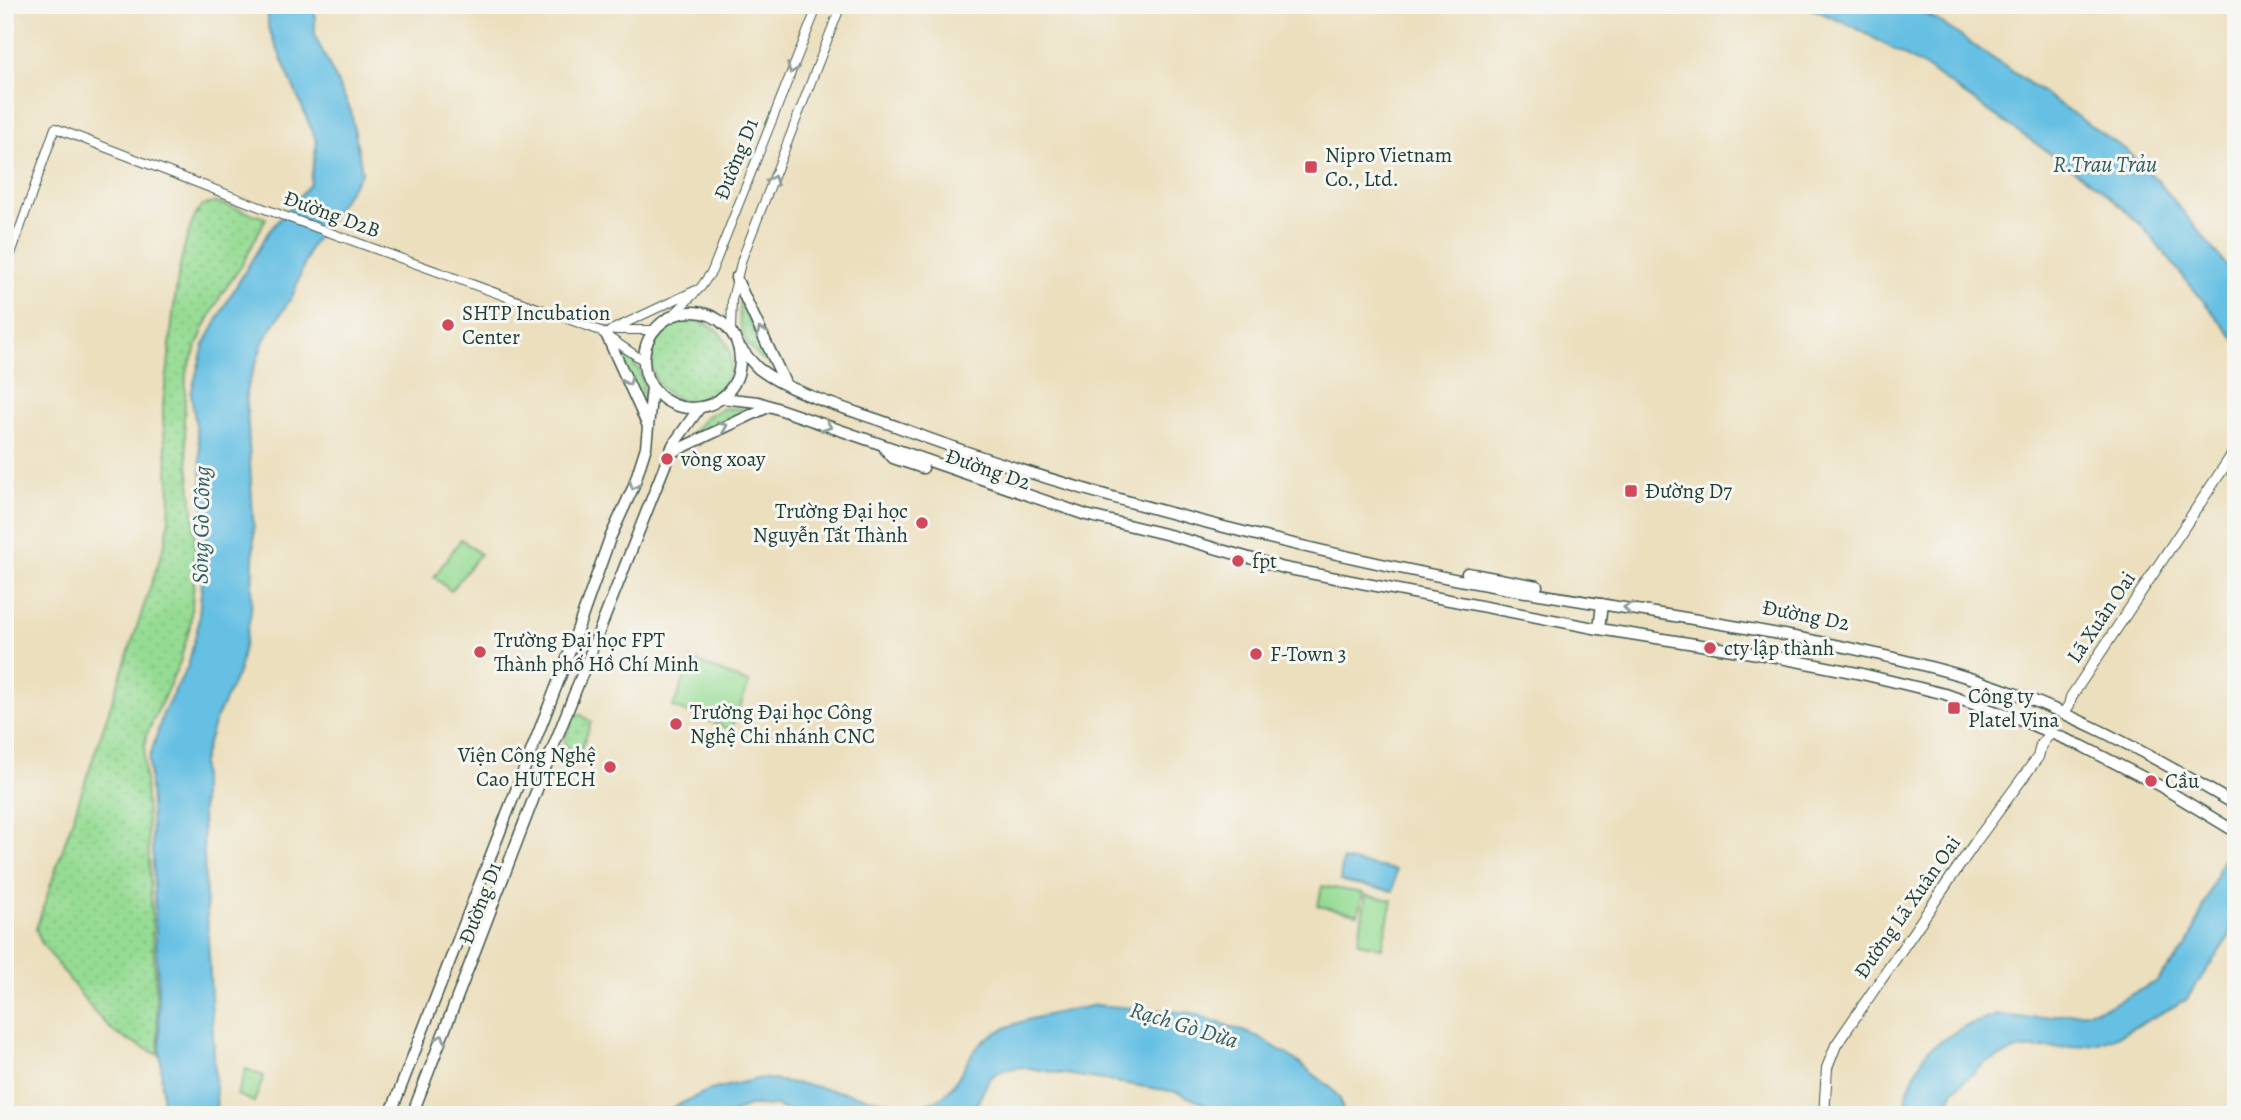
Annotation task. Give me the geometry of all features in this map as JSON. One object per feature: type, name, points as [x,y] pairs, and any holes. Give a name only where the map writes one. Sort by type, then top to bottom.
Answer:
[{"type":"main road","points":[[736,278],[786,385]]},
{"type":"main road","points":[[697,311],[710,314],[730,330],[738,345],[740,360],[732,388],[721,398],[700,407],[687,408],[673,404],[652,387],[646,374],[645,350],[654,330],[672,316],[697,311]]},
{"type":"main road","points":[[605,331],[649,429]]},
{"type":"main road","name":"Đường D2","points":[[738,345],[760,369],[786,385],[934,440],[1142,506],[1305,548],[1501,588],[1654,612],[1869,653],[1948,672],[2081,722],[2236,805]]},
{"type":"main road","name":"Đường D1","points":[[390,1115],[531,754],[610,538],[633,488],[649,429],[652,387]]},
{"type":"main road","name":"Đường D2","points":[[721,398],[771,405],[883,447],[1086,515],[1169,535],[1284,568],[1599,629],[1779,657],[1945,694],[2025,722],[2126,767],[2236,832]]},
{"type":"main road","points":[[674,455],[771,405]]},
{"type":"main road","name":"Đường D1","points":[[412,1115],[618,580],[673,445],[700,407]]},
{"type":"main road","name":"Đường D1","points":[[618,580],[627,572],[674,455],[679,436]]},
{"type":"main road","name":"Lã Xuân Oai","points":[[2063,714],[2071,697],[2236,449]]},
{"type":"main road","points":[[1137,528],[1142,506]]},
{"type":"main road","points":[[1336,577],[1340,555]]},
{"type":"main road","points":[[1599,629],[1602,604]]},
{"type":"main road","points":[[2050,733],[2063,714]]},
{"type":"main road","name":"Đường Lã Xuân Oai","points":[[1824,1115],[1827,1068],[1836,1045],[1977,840],[2038,757],[2041,745],[2050,733]]},
{"type":"main road","points":[[516,792],[534,798]]},
{"type":"main road","name":"Đường D1","points":[[419,1096],[422,1110],[419,1115]]},
{"type":"street","name":"Đường D1","points":[[672,316],[701,287],[720,251],[818,5]]},
{"type":"street","name":"Đường D1","points":[[730,330],[736,278],[841,5]]},
{"type":"street","name":"Đường D2B","points":[[5,271],[55,128],[265,209],[605,331],[644,361]]},
{"type":"street","points":[[605,331],[701,287]]},
{"type":"street","name":"Đường D2B","points":[[605,331],[654,330]]},
{"type":"green space","points":[[216,202],[266,218],[242,265],[221,295],[186,373],[184,422],[195,532],[190,626],[180,662],[146,736],[144,759],[159,1055],[116,1034],[95,1013],[41,942],[36,929],[165,543],[170,494],[163,404],[177,284],[186,240],[193,221],[201,206]]},
{"type":"green space","points":[[740,299],[768,363],[747,344],[741,328]]},
{"type":"green space","points":[[691,321],[706,324],[719,333],[728,346],[731,361],[728,376],[719,389],[706,398],[691,401],[676,398],[663,389],[654,376],[651,361],[654,346],[663,333],[676,324]]},
{"type":"green space","points":[[614,344],[629,356],[639,370],[644,387],[643,407]]},
{"type":"green space","points":[[725,408],[753,409],[687,438],[708,415]]},
{"type":"green space","points":[[461,539],[480,554],[451,591],[434,577]]},
{"type":"green space","points":[[692,660],[749,683],[731,730],[673,707]]},
{"type":"green space","points":[[580,714],[591,722],[578,752],[568,748],[564,742],[573,717]]},
{"type":"green space","points":[[1322,886],[1363,893],[1358,914],[1318,906]]},
{"type":"green space","points":[[1366,895],[1392,900],[1382,948],[1358,943]]},
{"type":"green space","points":[[246,1069],[264,1076],[254,1102],[237,1095]]},
{"type":"water","points":[[268,5],[315,5],[315,36],[351,111],[362,172],[311,246],[293,295],[264,340],[246,391],[254,536],[251,612],[239,671],[214,723],[202,762],[202,817],[217,1115],[163,1115],[149,760],[164,711],[188,666],[198,626],[206,541],[200,451],[191,394],[204,345],[228,300],[269,231],[310,184],[317,142],[268,27]]},
{"type":"water","name":"R.Trau Trảu","points":[[1803,5],[1912,5],[2126,150],[2159,182],[2236,277],[2236,341],[2142,226],[2100,188],[1925,67],[1854,27]]},
{"type":"water","points":[[2236,841],[2236,910],[2229,937],[2186,1000],[2120,1035],[2098,1043],[2074,1047],[2020,1049],[1984,1063],[1954,1090],[1943,1115],[1891,1115],[1905,1107],[1907,1092],[1929,1049],[1965,1026],[1997,1015],[2029,1018],[2086,1012],[2109,1006],[2156,982],[2188,945],[2227,849]]},
{"type":"water","points":[[1343,860],[1396,870],[1393,891],[1340,881]]},
{"type":"water","name":"Rạch Gò Dừa","points":[[1096,1005],[1192,1013],[1259,1037],[1294,1059],[1330,1087],[1340,1099],[1344,1115],[1228,1115],[1177,1092],[1022,1067],[998,1072],[992,1077],[969,1115],[799,1115],[775,1106],[748,1106],[728,1115],[657,1115],[707,1091],[761,1078],[906,1106],[925,1104],[939,1099],[949,1090],[971,1056],[992,1035],[1029,1019]]},
{"type":"place","name":"Nipro Vietnam Co., Ltd.","points":[[1311,167]]},
{"type":"place","name":"SHTP Incubation Center","points":[[448,325]]},
{"type":"place","name":"vòng xoay","points":[[667,459]]},
{"type":"place","name":"Đường D7","points":[[1631,491]]},
{"type":"place","name":"Trường Đại học Nguyễn Tất Thành","points":[[922,523]]},
{"type":"place","name":"fpt","points":[[1238,561]]},
{"type":"place","name":"cty lập thành","points":[[1710,648]]},
{"type":"place","name":"Trường Đại học FPT Thành phố Hồ Chí Minh","points":[[480,652]]},
{"type":"place","name":"F-Town 3","points":[[1256,654]]},
{"type":"place","name":"Công ty Platel Vina","points":[[1954,708]]},
{"type":"place","name":"Trường Đại học Công Nghệ Chi nhánh CNC","points":[[676,724]]},
{"type":"place","name":"Viện Công Nghệ Cao HUTECH","points":[[610,767]]},
{"type":"place","name":"Cầu","points":[[2151,781]]},
{"type":"water label","name":"Sông Gò Công","points":[[201,525]]}]
